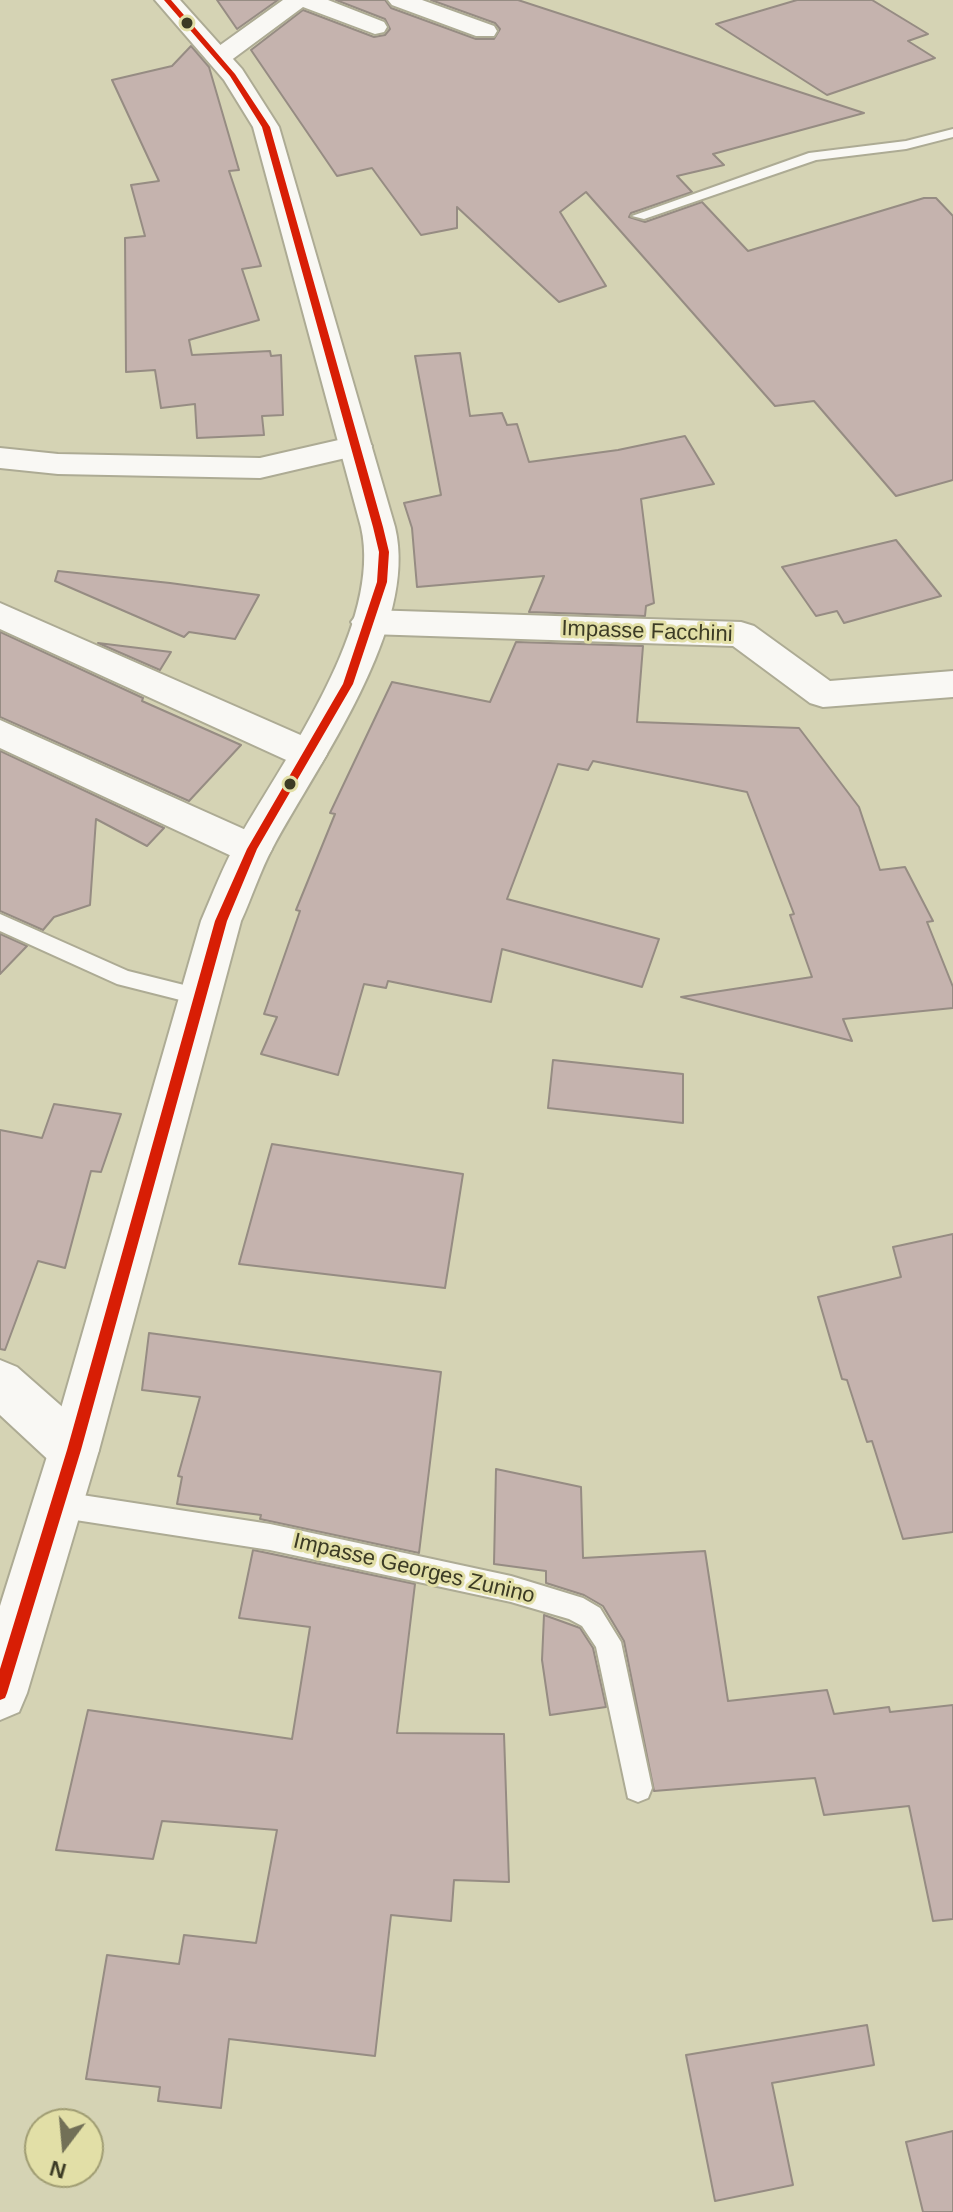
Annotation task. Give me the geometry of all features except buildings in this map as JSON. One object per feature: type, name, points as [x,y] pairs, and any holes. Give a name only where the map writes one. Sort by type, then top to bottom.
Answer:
[{"type":"street","points":[[0,1693],[74,1450],[221,921],[252,849],[348,684],[382,582],[384,552],[266,127],[249,92],[221,56],[167,0]]},
{"type":"street","points":[[221,56],[298,0]]},
{"type":"street","points":[[306,0],[375,27]]},
{"type":"street","points":[[400,0],[485,31]]},
{"type":"street","points":[[0,458],[58,464],[260,468],[356,446]]},
{"type":"street","points":[[0,615],[308,754]]},
{"type":"street","name":"Impasse Facchini","points":[[369,622],[741,634],[823,694],[953,684]]},
{"type":"street","points":[[0,733],[252,849]]},
{"type":"street","points":[[0,1383],[74,1450]]},
{"type":"lane","points":[[639,216],[814,156],[906,145],[953,133]]},
{"type":"lane","points":[[0,922],[124,978],[200,997]]},
{"type":"lane","name":"Impasse Georges Zunino","points":[[56,1504],[270,1537],[511,1589],[574,1607],[591,1617],[608,1642],[638,1788]]},
{"type":"transit line","points":[[0,1693],[74,1450],[221,921],[252,849],[348,684],[382,582],[384,552],[378,527],[266,127],[233,75],[167,0]]}]
